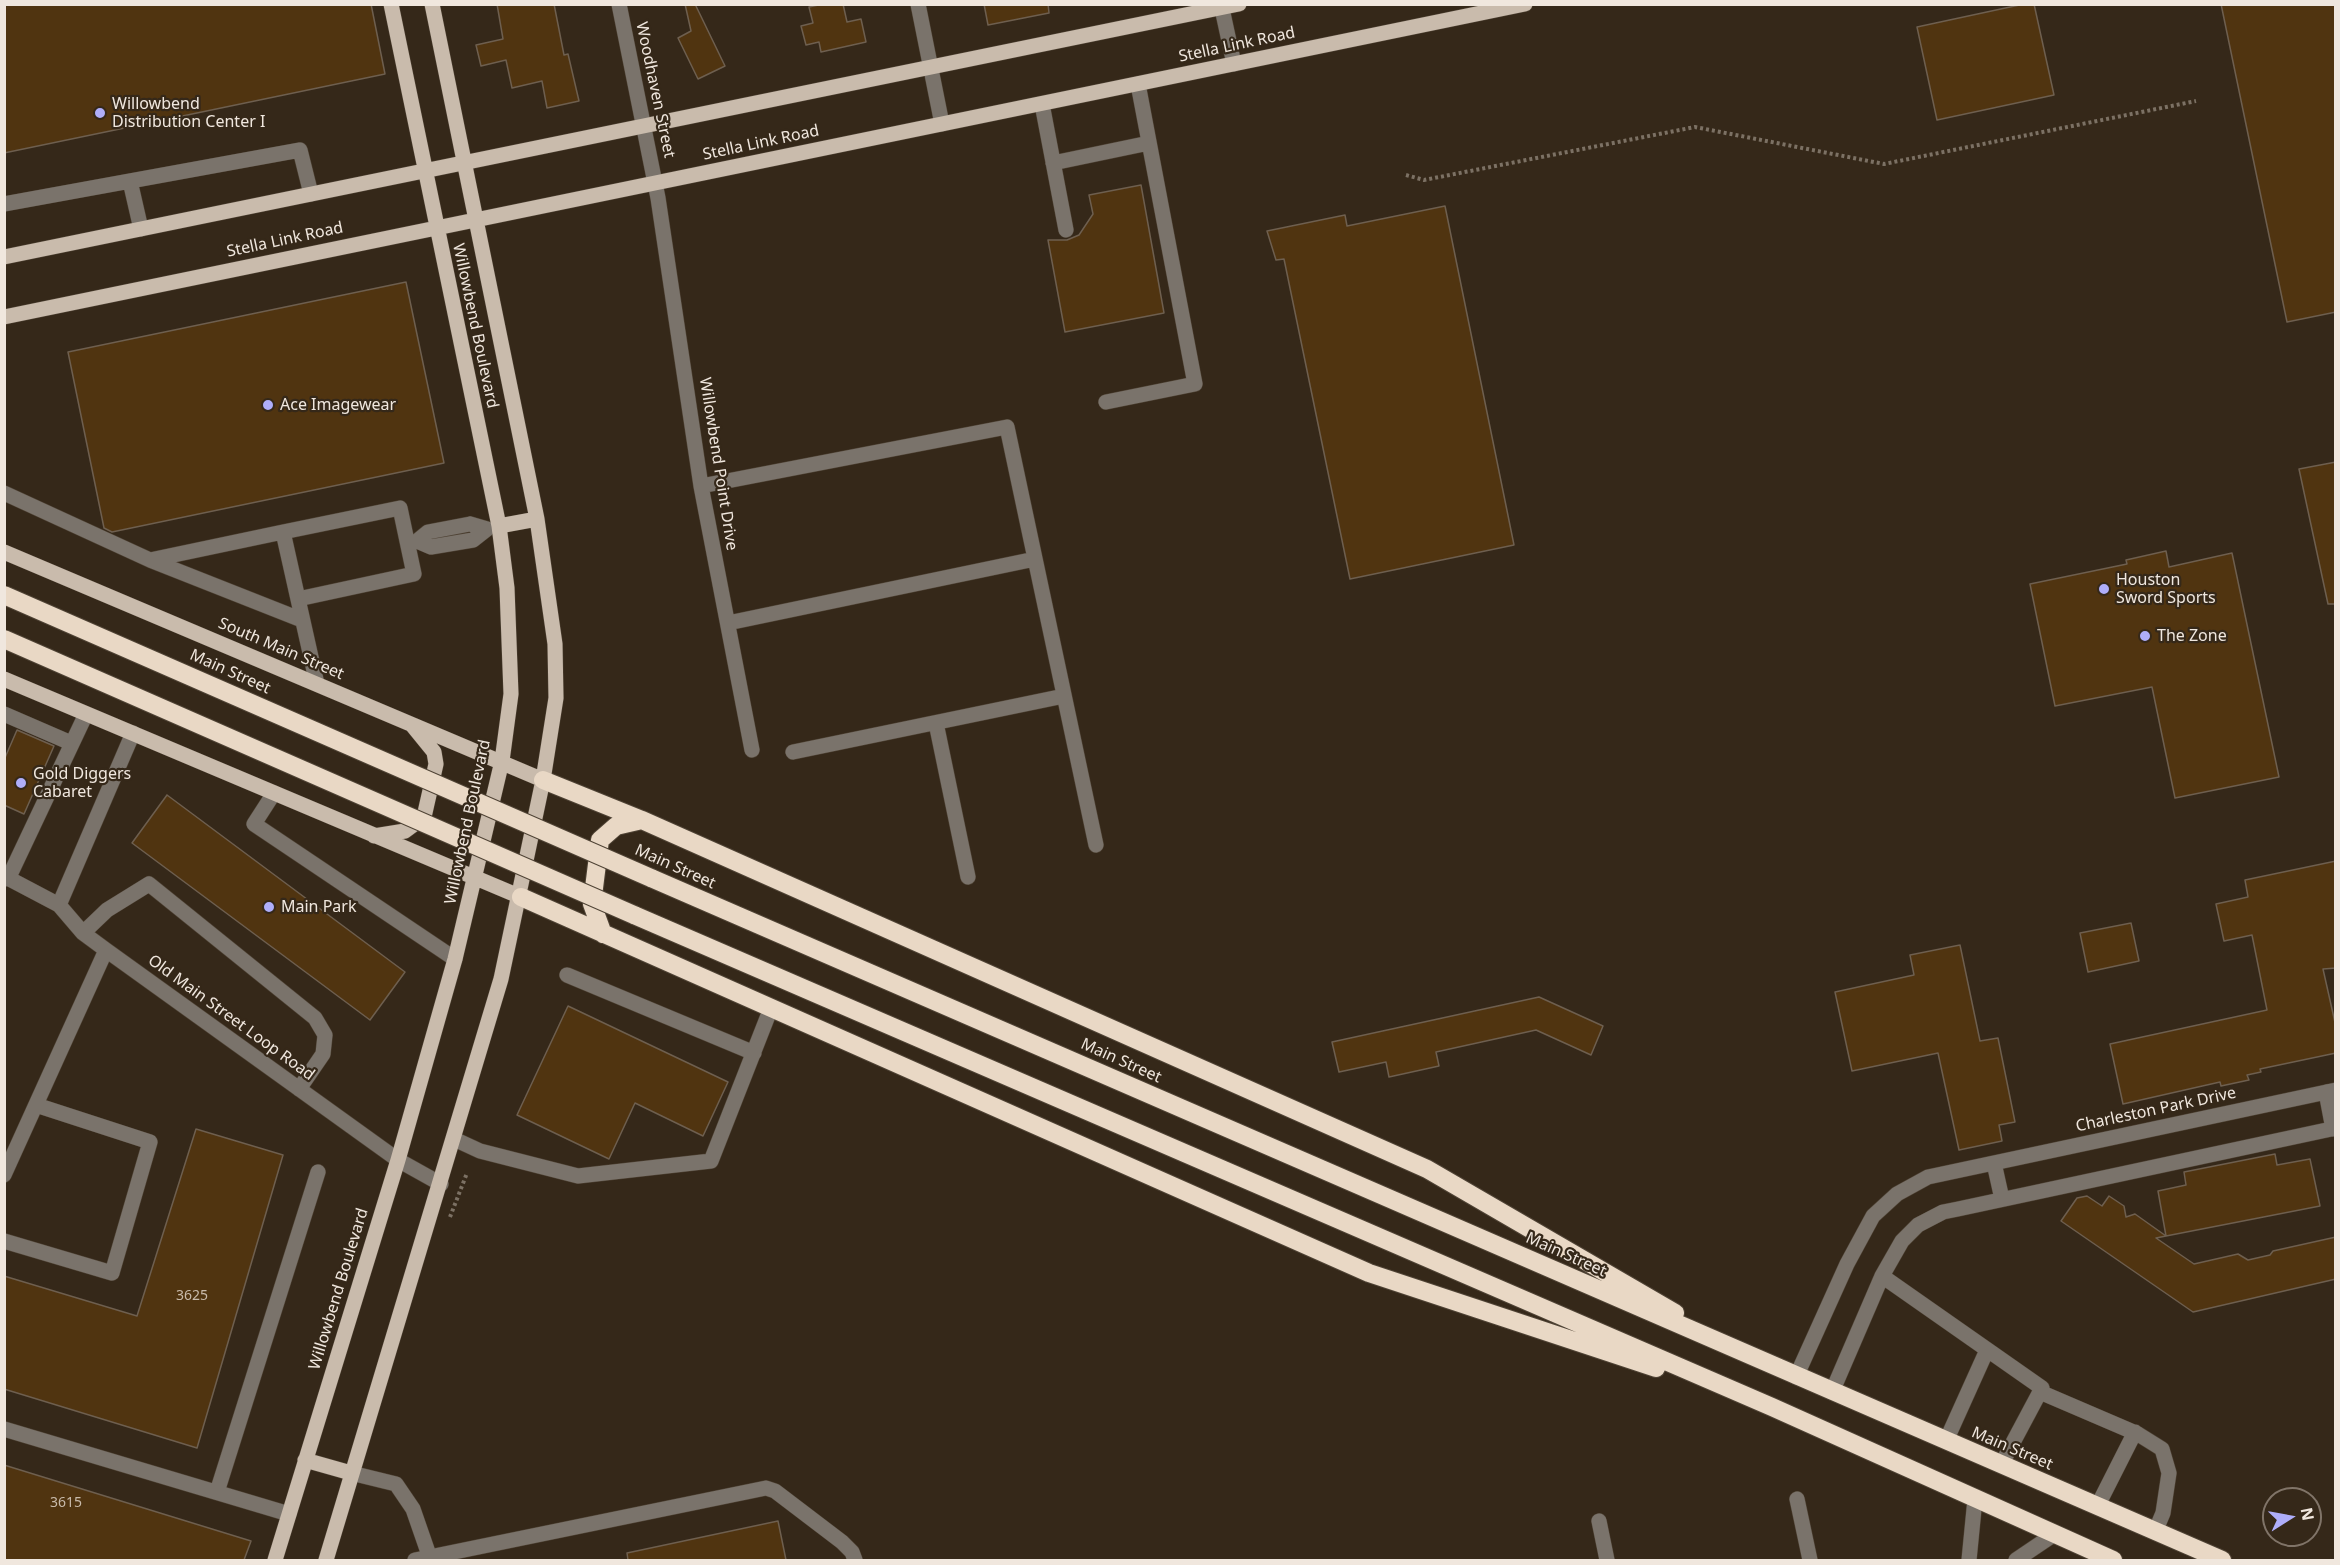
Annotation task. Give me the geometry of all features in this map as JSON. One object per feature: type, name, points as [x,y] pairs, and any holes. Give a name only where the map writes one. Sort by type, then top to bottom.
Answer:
[{"type":"highway","name":"Main Street","points":[[4,594],[1796,1377],[2222,1560]]},
{"type":"highway","points":[[4,639],[634,915],[1772,1407],[2113,1560]]},
{"type":"highway","points":[[543,780],[642,820],[1427,1168],[1748,1356]]},
{"type":"highway","points":[[603,934],[591,904],[600,840],[616,826],[642,820]]},
{"type":"highway","points":[[521,897],[1369,1273],[1772,1407]]},
{"type":"main road","name":"Willowbend Boulevard","points":[[275,1560],[398,1160],[455,959],[502,761],[511,694],[507,588],[493,528],[391,4]]},
{"type":"main road","name":"Willowbend Boulevard","points":[[326,1560],[501,979],[521,897],[556,698],[555,644],[537,519],[432,4]]},
{"type":"main road","points":[[4,257],[1239,4]]},
{"type":"main road","name":"Stella Link Road","points":[[4,317],[1523,5]]},
{"type":"main road","points":[[493,528],[537,519]]},
{"type":"main road","name":"South Main Street","points":[[4,552],[543,780]]},
{"type":"main road","points":[[4,679],[521,897]]},
{"type":"main road","points":[[374,836],[405,831],[424,817],[436,764],[434,752],[410,723]]},
{"type":"main road","points":[[305,1460],[351,1473]]},
{"type":"street","name":"Woodhaven Street","points":[[619,4],[655,183]]},
{"type":"street","points":[[918,4],[942,124]]},
{"type":"street","points":[[1222,6],[1234,64]]},
{"type":"street","points":[[1106,402],[1195,384],[1137,84]]},
{"type":"street","points":[[1042,104],[1066,230]]},
{"type":"street","points":[[1053,163],[1149,143]]},
{"type":"street","points":[[4,204],[300,150],[311,194]]},
{"type":"street","points":[[130,181],[141,229]]},
{"type":"street","name":"Willowbend Point Drive","points":[[655,183],[702,486],[752,750]]},
{"type":"street","points":[[702,486],[1007,427],[1096,845]]},
{"type":"street","points":[[4,493],[150,560],[302,620]]},
{"type":"street","points":[[150,560],[400,508],[412,542],[414,574],[298,599]]},
{"type":"street","points":[[412,542],[431,547],[473,540],[493,528]]},
{"type":"street","points":[[283,532],[317,684]]},
{"type":"street","points":[[728,623],[1035,559]]},
{"type":"street","points":[[793,752],[1064,696]]},
{"type":"street","points":[[4,714],[71,742]]},
{"type":"street","points":[[6,877],[86,714]]},
{"type":"street","points":[[936,723],[968,877]]},
{"type":"street","points":[[59,904],[133,733]]},
{"type":"street","points":[[274,793],[254,824],[455,959]]},
{"type":"street","name":"Old Main Street Loop Road","points":[[6,877],[59,904],[83,933],[106,950],[398,1160],[441,1184]]},
{"type":"street","points":[[83,933],[108,910],[149,884],[315,1018],[325,1035],[323,1054],[299,1089]]},
{"type":"street","points":[[4,1175],[106,950]]},
{"type":"street","points":[[567,975],[753,1053]]},
{"type":"street","points":[[454,1139],[480,1151],[578,1176],[711,1161],[771,1008]]},
{"type":"street","name":"Charleston Park Drive","points":[[1796,1377],[1847,1264],[1873,1216],[1897,1194],[1928,1177],[2331,1091],[2334,1129],[1943,1212],[1918,1225],[1902,1241],[1882,1276],[1832,1392]]},
{"type":"street","points":[[4,1241],[112,1273],[150,1142],[36,1105]]},
{"type":"street","points":[[1994,1163],[2002,1199]]},
{"type":"street","points":[[217,1492],[318,1172]]},
{"type":"street","points":[[1882,1276],[2042,1388],[2001,1465]]},
{"type":"street","points":[[1946,1442],[1987,1350]]},
{"type":"street","points":[[2040,1392],[2134,1432],[2162,1449],[2169,1473],[2163,1513],[2155,1532]]},
{"type":"street","points":[[4,1429],[289,1514]]},
{"type":"street","points":[[2097,1507],[2134,1432]]},
{"type":"street","points":[[351,1473],[396,1484],[413,1509],[430,1558]]},
{"type":"street","points":[[415,1560],[766,1488],[775,1491],[842,1542],[852,1552],[855,1560]]},
{"type":"street","points":[[1797,1499],[1810,1560]]},
{"type":"street","points":[[1969,1560],[1975,1499]]},
{"type":"street","points":[[1599,1521],[1607,1560]]},
{"type":"street","points":[[2016,1560],[2053,1535]]},
{"type":"path","points":[[1406,174],[1424,180],[1695,128],[1884,164],[2196,101]]},
{"type":"path","points":[[448,1224],[467,1173]]},
{"type":"building","name":"Willowbend Distribution Center I","points":[[4,4],[371,4],[385,74],[4,153]]},
{"type":"building","points":[[497,4],[554,4],[564,55],[568,54],[579,101],[547,108],[542,81],[512,88],[506,60],[481,66],[476,45],[503,39]]},
{"type":"building","points":[[685,4],[695,4],[725,66],[698,79],[678,38],[691,31]]},
{"type":"building","points":[[843,4],[847,22],[861,19],[866,42],[821,52],[819,42],[806,45],[801,26],[813,23],[809,7]]},
{"type":"building","points":[[984,4],[1048,4],[1049,13],[988,25]]},
{"type":"building","points":[[2024,4],[2034,4],[2054,95],[1937,120],[1917,27]]},
{"type":"building","points":[[2221,4],[2336,4],[2336,312],[2287,322]]},
{"type":"building","points":[[1141,185],[1164,313],[1065,332],[1048,240],[1067,240],[1079,235],[1093,214],[1089,195]]},
{"type":"building","points":[[1445,206],[1514,545],[1350,579],[1284,259],[1276,260],[1267,231],[1345,215],[1347,226]]},
{"type":"building","name":"Ace Imagewear","points":[[406,282],[444,463],[112,532],[104,528],[68,352]]},
{"type":"building","points":[[2336,462],[2336,604],[2328,604],[2299,469]]},
{"type":"building","name":"The Zone","points":[[2166,551],[2169,567],[2232,553],[2279,777],[2175,798],[2152,687],[2055,706],[2030,584],[2127,564],[2126,560]]},
{"type":"building","name":"Gold Diggers Cabaret","points":[[17,730],[54,746],[24,814],[4,805],[4,760]]},
{"type":"building","name":"Main Park","points":[[167,795],[405,972],[370,1020],[132,843]]},
{"type":"building","points":[[2336,861],[2336,968],[2323,969],[2336,1027],[2336,1053],[2260,1069],[2261,1072],[2247,1075],[2249,1080],[2221,1086],[2220,1082],[2123,1104],[2110,1044],[2267,1010],[2252,935],[2224,941],[2216,904],[2248,897],[2245,880]]},
{"type":"building","points":[[2131,923],[2139,961],[2088,972],[2080,933]]},
{"type":"building","points":[[1960,945],[1980,1041],[1998,1038],[2015,1122],[1999,1125],[2002,1141],[1959,1150],[1938,1053],[1852,1071],[1835,992],[1914,975],[1910,955]]},
{"type":"building","points":[[1539,997],[1603,1026],[1591,1055],[1536,1030],[1436,1052],[1439,1066],[1389,1077],[1386,1062],[1339,1072],[1332,1042]]},
{"type":"building","points":[[568,1006],[728,1082],[703,1136],[635,1103],[609,1159],[517,1115]]},
{"type":"building","points":[[196,1129],[283,1155],[197,1448],[4,1389],[4,1276],[137,1316]]},
{"type":"building","points":[[2275,1154],[2277,1165],[2310,1159],[2320,1206],[2166,1236],[2158,1191],[2186,1185],[2184,1172]]},
{"type":"building","points":[[2087,1196],[2102,1206],[2109,1196],[2124,1206],[2126,1217],[2135,1214],[2166,1236],[2156,1238],[2194,1264],[2238,1254],[2248,1260],[2270,1255],[2273,1251],[2336,1237],[2336,1279],[2193,1312],[2061,1221],[2077,1198]]},
{"type":"building","points":[[4,1465],[251,1541],[244,1560],[4,1560]]},
{"type":"building","points":[[778,1521],[786,1560],[628,1560],[627,1553]]},
{"type":"place","name":"Willowbend Distribution Center I","points":[[100,113]]},
{"type":"place","name":"Ace Imagewear","points":[[268,405]]},
{"type":"place","name":"Houston Sword Sports","points":[[2104,589]]},
{"type":"place","name":"The Zone","points":[[2145,636]]},
{"type":"place","name":"Gold Diggers Cabaret","points":[[21,783]]},
{"type":"place","name":"Main Park","points":[[269,907]]}]
